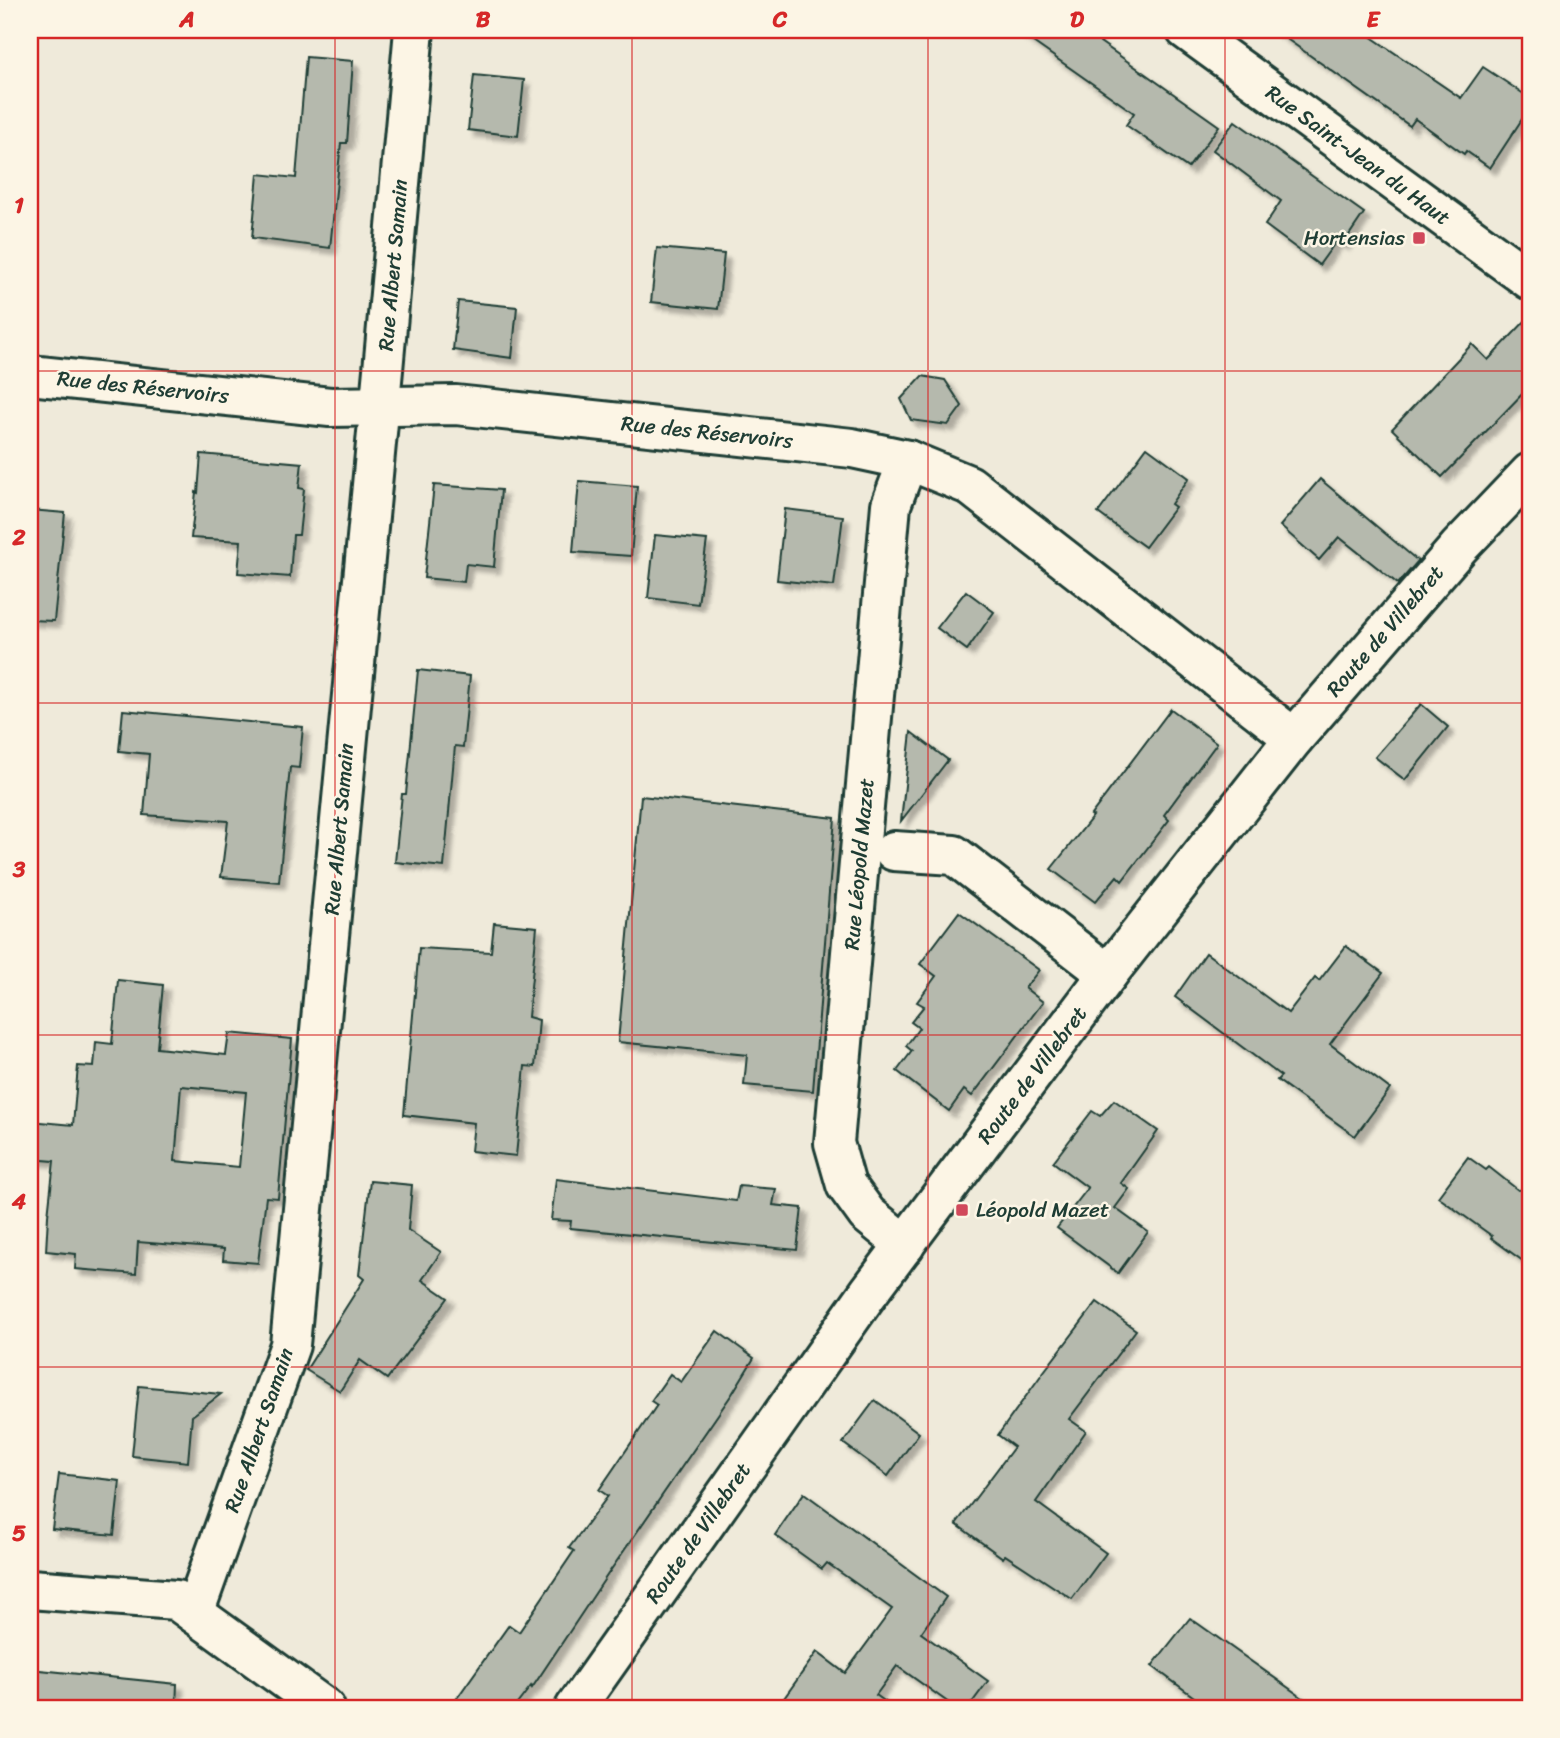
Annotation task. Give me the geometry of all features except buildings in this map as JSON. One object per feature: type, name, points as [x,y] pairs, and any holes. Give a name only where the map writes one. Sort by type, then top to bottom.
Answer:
[{"type":"street","name":"Rue Albert Samain","points":[[194,1613],[290,1345],[414,30]]},
{"type":"street","name":"Rue Saint-Jean du Haut","points":[[1185,30],[1530,280]]},
{"type":"street","name":"Rue des Réservoirs","points":[[30,375],[330,407],[456,405],[852,447],[908,460],[969,485],[1294,738]]},
{"type":"street","name":"Rue Léopold Mazet","points":[[905,1244],[867,1214],[845,1185],[834,1143],[891,505],[908,460]]},
{"type":"street","name":"Route de Villebret","points":[[575,1708],[869,1292],[1108,974],[1294,738],[1459,547],[1530,473]]},
{"type":"street","points":[[894,851],[954,855],[1108,974]]},
{"type":"street","points":[[30,1589],[176,1600],[325,1708]]},
{"type":"place","name":"Hortensias","points":[[1419,238]]},
{"type":"place","name":"Léopold Mazet","points":[[962,1210]]}]
